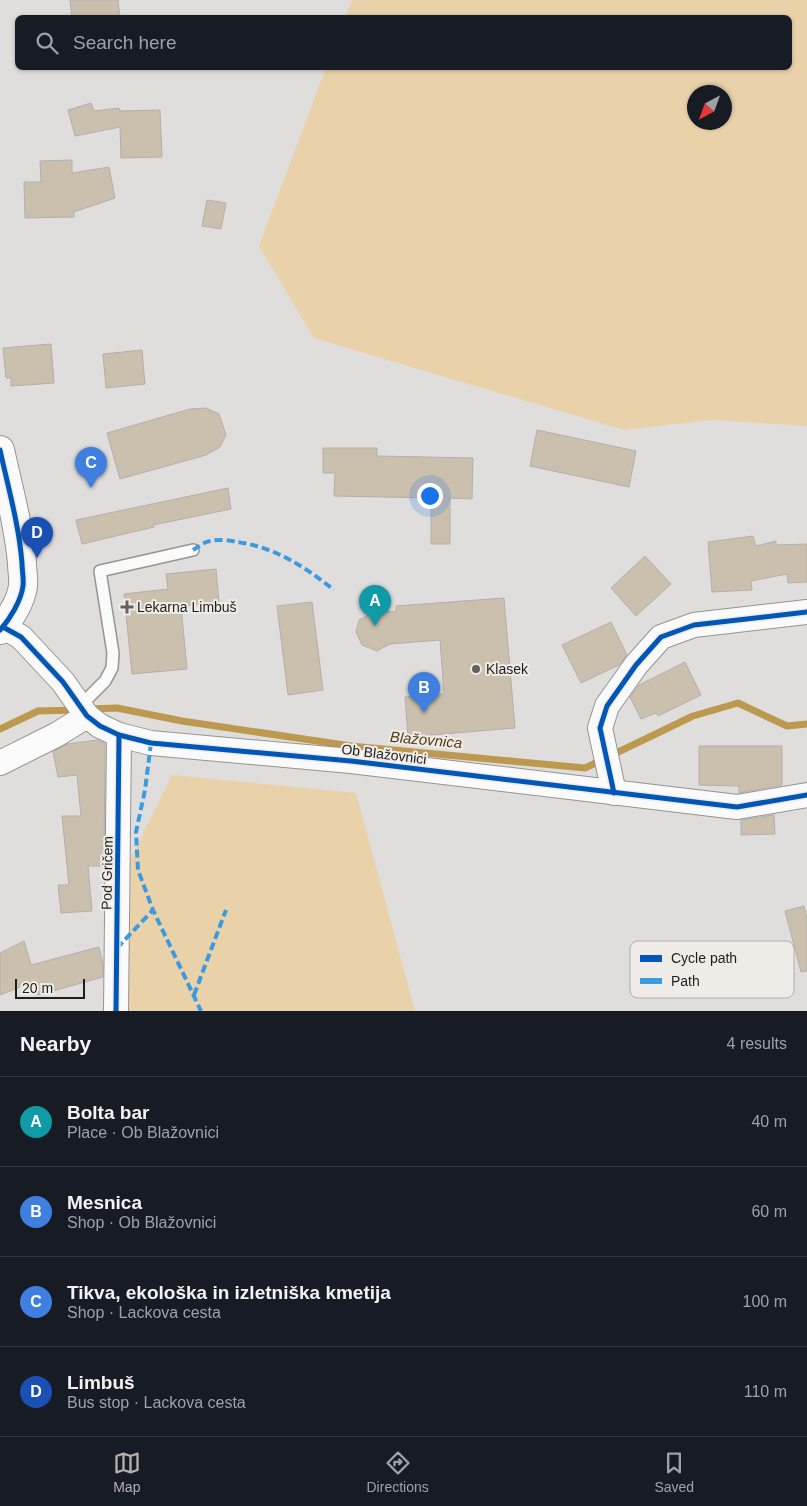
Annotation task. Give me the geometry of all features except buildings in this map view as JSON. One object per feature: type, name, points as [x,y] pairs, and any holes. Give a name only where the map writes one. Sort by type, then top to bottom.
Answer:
[{"type":"street","points":[[0,450],[16,522],[24,584],[21,596],[2,629],[21,637],[96,715],[0,763]]},
{"type":"street","points":[[612,783],[600,728],[607,706],[636,665],[661,637],[694,624],[807,612]]},
{"type":"street","name":"Ob Blažovnici","points":[[96,715],[151,743],[612,783],[737,807],[807,795]]},
{"type":"street","name":"Pod Gričem","points":[[96,715],[116,1011]]},
{"type":"lane","points":[[96,715],[105,681],[112,668],[113,653],[100,571],[193,550]]},
{"type":"shaded area","points":[[352,0],[807,0],[807,426],[711,420],[624,430],[314,338],[259,246],[325,70],[792,70],[792,15],[346,15]]},
{"type":"shaded area","points":[[172,775],[356,793],[415,1011],[119,1011],[121,878]]},
{"type":"waterway","name":"Blažovnica","points":[[88,709],[117,708],[182,721],[351,746],[585,768],[693,716],[738,703],[787,726],[807,724]]},
{"type":"waterway","name":"Blažovnica","points":[[0,729],[38,711],[78,710]]},
{"type":"marked path","points":[[193,550],[206,542],[216,540],[264,548],[301,566],[334,590]]},
{"type":"marked path","points":[[151,743],[145,790],[136,832],[138,870],[153,910],[201,1011]]},
{"type":"marked path","points":[[117,948],[153,910]]},
{"type":"marked path","points":[[194,995],[226,910]]},
{"type":"cycle path","points":[[0,450],[21,549],[23,581],[22,592],[17,604],[0,630]]},
{"type":"cycle path","points":[[614,793],[600,728],[607,706],[636,665],[661,637],[694,625],[807,612]]},
{"type":"cycle path","points":[[3,627],[21,637],[63,682],[87,716],[100,726],[119,735],[151,743],[351,761],[737,807],[807,795]]},
{"type":"cycle path","points":[[116,1011],[119,735]]},
{"type":"place","name":"Tikva, ekološka in izletniška kmetija","points":[[91,488]]},
{"type":"place","name":"Limbuš","points":[[37,558]]},
{"type":"place","name":"Lekarna Limbuš","points":[[127,607]]},
{"type":"place","name":"Bolta bar","points":[[375,626]]},
{"type":"place","name":"Klasek","points":[[476,669]]},
{"type":"place","name":"Mesnica","points":[[424,713]]}]
